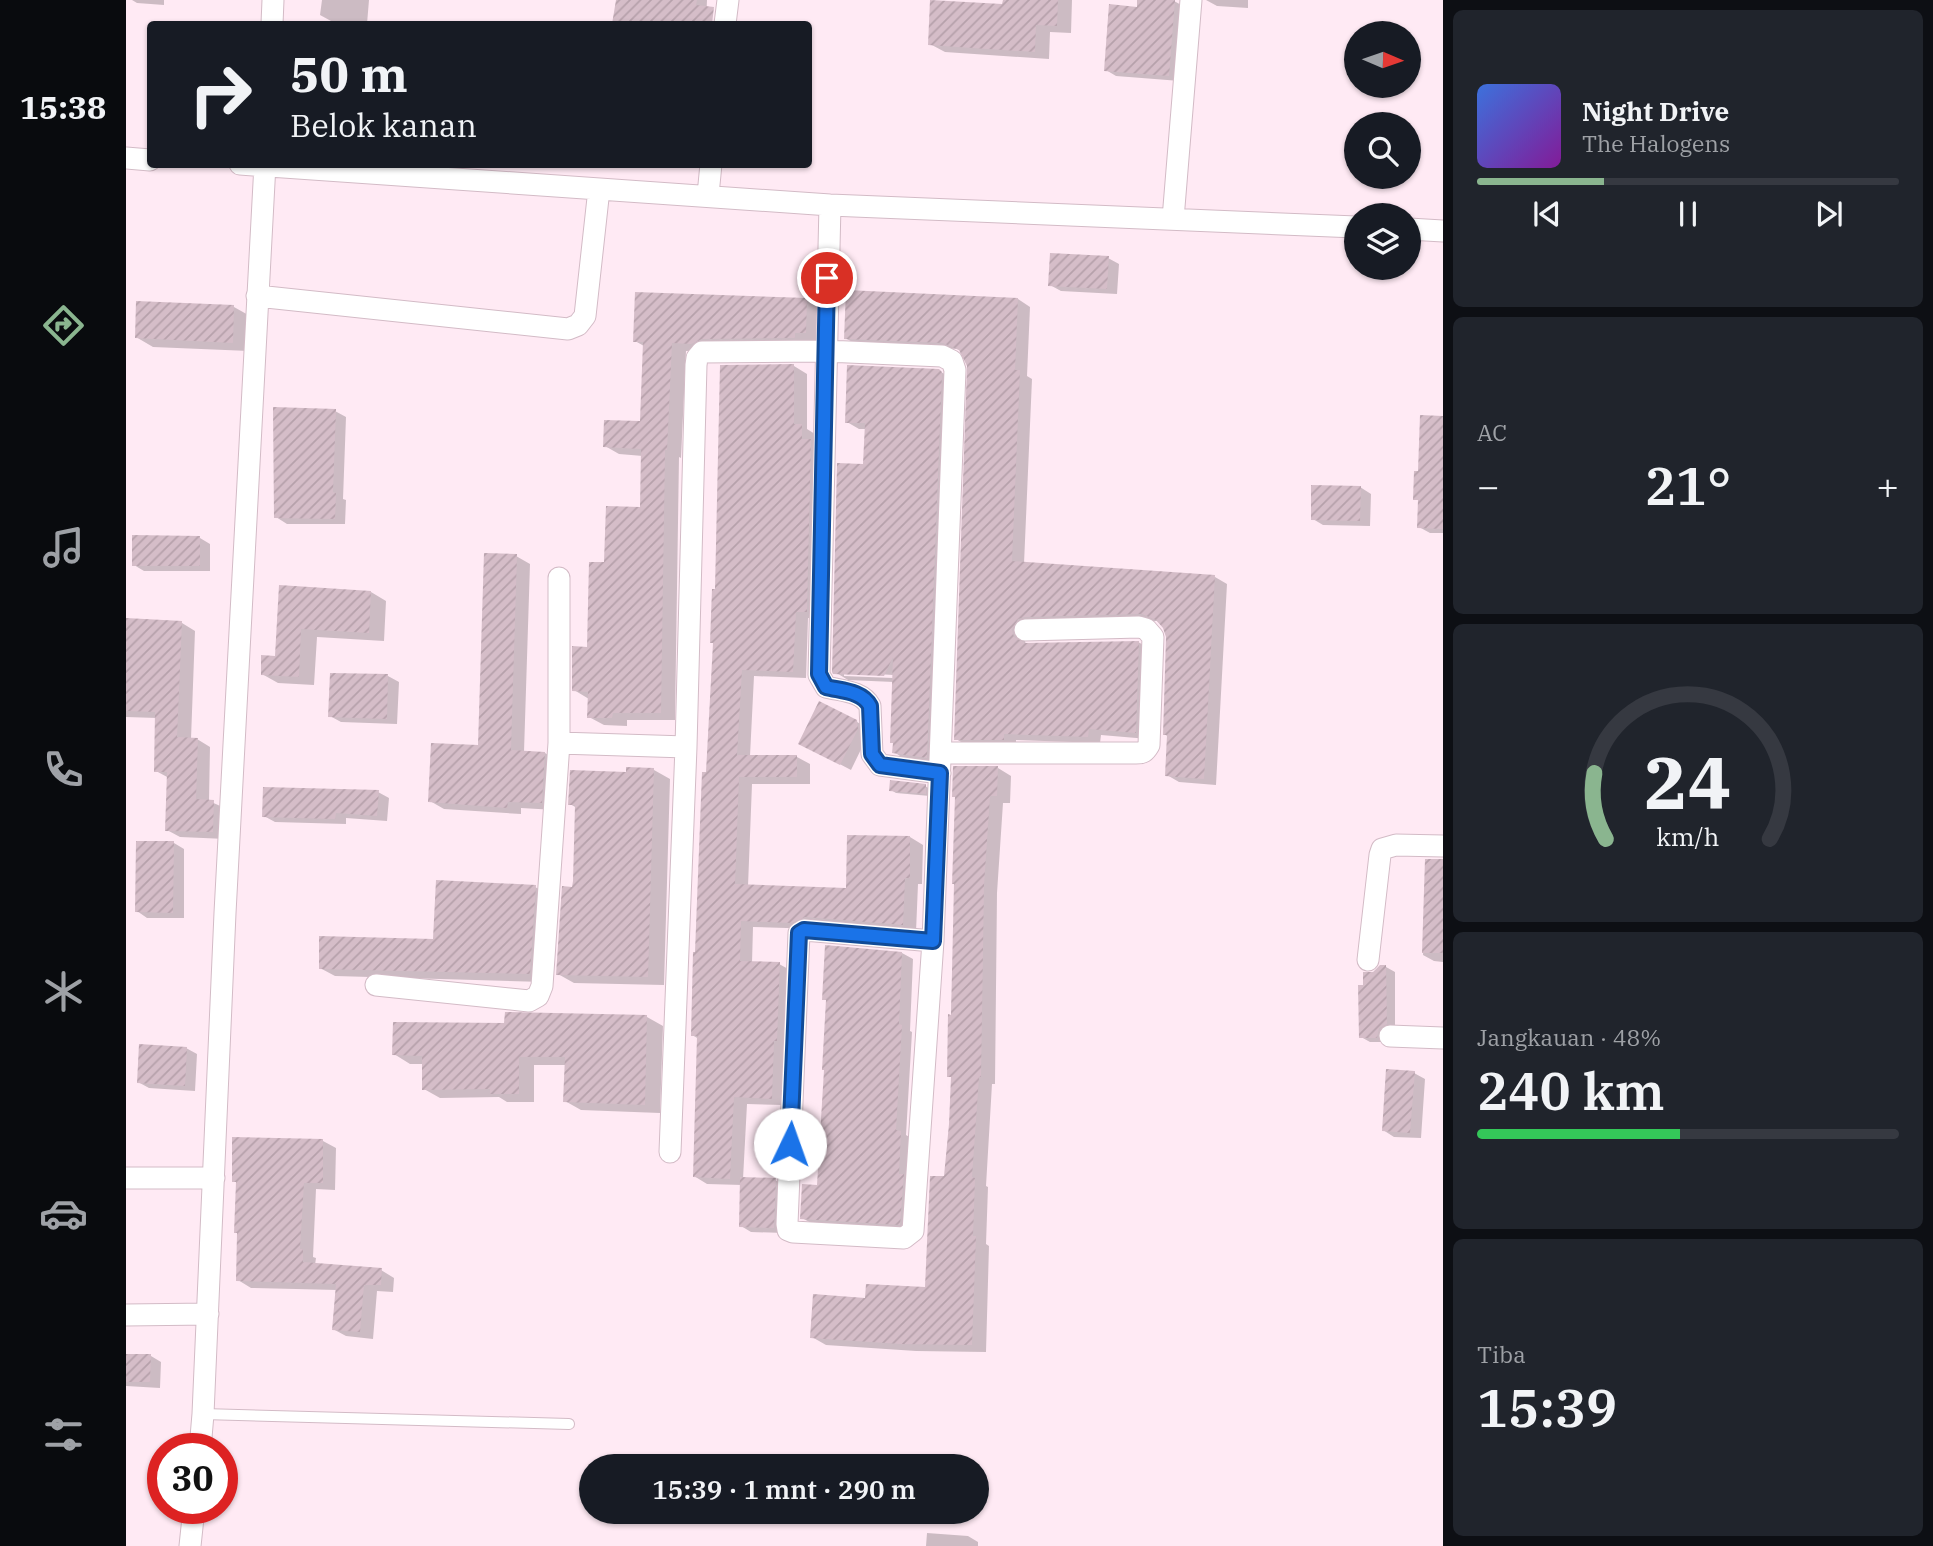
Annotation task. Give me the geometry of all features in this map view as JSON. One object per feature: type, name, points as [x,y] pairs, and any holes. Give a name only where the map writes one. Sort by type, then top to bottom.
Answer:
[{"type":"street","points":[[272,21],[273,0]]},
{"type":"street","points":[[725,21],[728,0]]},
{"type":"street","points":[[1173,219],[1191,0]]},
{"type":"street","points":[[126,159],[147,160]]},
{"type":"street","points":[[202,1433],[225,913],[265,168]]},
{"type":"street","points":[[307,168],[830,205],[1344,226]]},
{"type":"street","points":[[708,195],[711,168]]},
{"type":"street","points":[[257,296],[568,329],[578,326],[585,316],[599,189]]},
{"type":"street","points":[[830,205],[819,674],[826,687],[863,696],[867,701],[870,706],[872,754],[880,765],[1143,753],[1149,745],[1151,634],[1139,627],[1025,630]]},
{"type":"street","points":[[1421,230],[1443,231]]},
{"type":"street","points":[[670,1152],[686,747],[697,358],[702,352],[825,351],[943,356],[952,361],[955,370],[933,941],[913,1231],[909,1237],[904,1238],[796,1233],[788,1230],[799,933],[804,930],[933,941]]},
{"type":"street","points":[[376,985],[529,1001],[538,996],[542,986],[559,743],[559,578]]},
{"type":"street","points":[[559,743],[686,747]]},
{"type":"street","points":[[1368,960],[1382,849],[1396,845],[1443,846]]},
{"type":"street","points":[[1390,1036],[1443,1038]]},
{"type":"street","points":[[126,1178],[214,1178]]},
{"type":"street","points":[[126,1315],[208,1314]]},
{"type":"street","points":[[190,1546],[192,1524]]},
{"type":"lane","points":[[204,1415],[569,1424]]},
{"type":"building","points":[[616,0],[697,0],[696,5],[714,7],[712,21],[612,21]]},
{"type":"building","points":[[930,0],[1002,4],[1003,0],[1058,0],[1057,26],[1036,25],[1035,52],[928,45]]},
{"type":"building","points":[[1137,0],[1175,0],[1169,76],[1104,71],[1109,4],[1137,7]]},
{"type":"building","points":[[1050,253],[1109,256],[1107,289],[1048,286]]},
{"type":"building","points":[[846,290],[1018,298],[1015,370],[1020,370],[1012,561],[1215,575],[1204,779],[1165,776],[1167,735],[1163,735],[1166,637],[1156,620],[1142,614],[1025,617],[1018,619],[1012,630],[1014,637],[1025,643],[1139,641],[1136,733],[1089,729],[1088,737],[1004,734],[1004,740],[954,740],[967,366],[959,350],[943,343],[844,339]]},
{"type":"building","points":[[635,292],[807,298],[806,333],[795,333],[795,338],[702,339],[691,344],[672,343],[665,450],[661,713],[613,713],[612,718],[587,718],[588,692],[572,691],[572,646],[587,647],[589,562],[604,562],[606,506],[640,507],[641,449],[603,447],[604,420],[640,421],[643,342],[633,342]]},
{"type":"building","points":[[136,301],[234,305],[233,343],[135,338]]},
{"type":"building","points":[[794,364],[794,424],[802,424],[802,439],[811,439],[807,612],[796,612],[793,672],[742,670],[737,755],[797,755],[797,777],[739,777],[735,884],[846,888],[847,835],[910,836],[910,878],[905,878],[903,925],[805,917],[791,923],[741,921],[740,961],[780,962],[772,1099],[734,1097],[730,1179],[693,1177],[697,1036],[691,1036],[693,952],[702,772],[706,772],[713,643],[710,643],[712,589],[715,589],[720,365]]},
{"type":"building","points":[[847,365],[939,369],[942,372],[927,758],[892,753],[893,743],[890,743],[893,657],[884,676],[832,672],[837,463],[863,464],[865,423],[845,423]]},
{"type":"building","points":[[273,407],[336,409],[333,492],[336,493],[335,519],[274,518]]},
{"type":"building","points":[[1420,415],[1443,416],[1443,529],[1417,528],[1418,500],[1413,500],[1414,471],[1418,471]]},
{"type":"building","points":[[1311,485],[1361,486],[1360,521],[1311,520]]},
{"type":"building","points":[[132,535],[200,536],[200,566],[132,566]]},
{"type":"building","points":[[484,553],[517,554],[511,750],[545,752],[542,803],[508,802],[507,808],[428,802],[431,743],[478,745]]},
{"type":"building","points":[[279,585],[371,591],[369,633],[301,629],[299,677],[261,675],[261,655],[275,656]]},
{"type":"building","points":[[126,618],[182,621],[177,737],[198,738],[196,799],[214,800],[213,832],[165,831],[167,772],[154,772],[155,712],[126,711]]},
{"type":"building","points":[[330,673],[388,674],[387,719],[328,717]]},
{"type":"building","points":[[819,701],[857,720],[858,729],[840,765],[798,744]]},
{"type":"building","points":[[953,766],[998,766],[997,796],[990,796],[984,885],[981,1077],[972,1177],[975,1178],[973,1236],[976,1236],[972,1345],[810,1338],[813,1294],[865,1298],[866,1284],[925,1287],[930,1176],[944,1176],[949,1124],[951,1077],[947,1077],[954,884]]},
{"type":"building","points":[[626,767],[654,768],[648,977],[556,975],[562,886],[572,887],[573,881],[575,805],[568,805],[570,770],[626,772]]},
{"type":"building","points":[[890,780],[926,784],[926,794],[889,791]]},
{"type":"building","points":[[263,787],[379,790],[377,816],[336,813],[335,819],[262,817]]},
{"type":"building","points":[[136,841],[174,841],[173,913],[135,912]]},
{"type":"building","points":[[1425,859],[1443,859],[1443,953],[1422,953]]},
{"type":"building","points":[[436,880],[536,885],[530,974],[319,969],[319,936],[433,939]]},
{"type":"building","points":[[825,945],[902,952],[899,1024],[902,1025],[896,1130],[901,1131],[899,1174],[904,1174],[900,1225],[800,1219],[802,1184],[817,1185],[824,1070],[826,1000],[822,1000]]},
{"type":"building","points":[[1380,965],[1386,965],[1387,1024],[1379,1028],[1377,1038],[1359,1038],[1358,985],[1363,985],[1363,972],[1373,972]]},
{"type":"building","points":[[505,1012],[647,1015],[645,1105],[563,1102],[565,1057],[519,1057],[519,1094],[490,1094],[490,1089],[422,1090],[422,1056],[392,1055],[393,1022],[504,1023]]},
{"type":"building","points":[[139,1044],[187,1047],[185,1086],[137,1083]]},
{"type":"building","points":[[1386,1069],[1415,1071],[1410,1133],[1382,1131]]},
{"type":"building","points":[[232,1137],[323,1139],[323,1183],[304,1183],[300,1249],[303,1249],[303,1262],[382,1268],[381,1285],[364,1285],[360,1332],[332,1330],[336,1284],[236,1281],[236,1182],[232,1182]]},
{"type":"building","points":[[740,1177],[776,1178],[774,1228],[739,1227]]},
{"type":"building","points":[[126,1354],[151,1354],[150,1382],[126,1382]]},
{"type":"route","points":[[790,1144],[799,933],[804,930],[933,941],[940,773],[886,768],[876,762],[872,754],[870,706],[867,701],[863,696],[826,687],[819,674],[827,278]]}]
